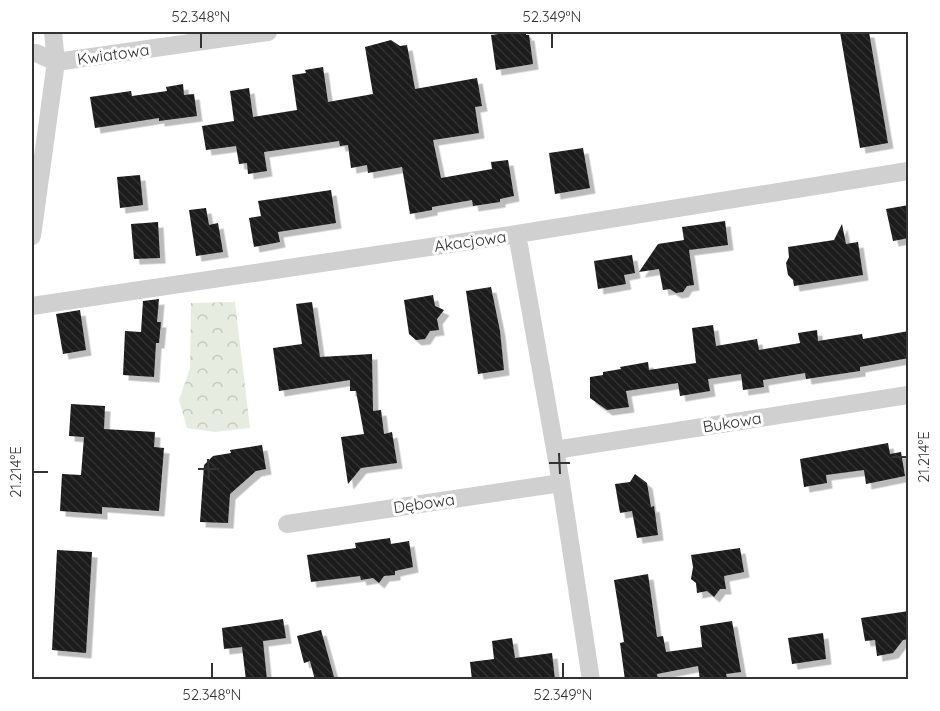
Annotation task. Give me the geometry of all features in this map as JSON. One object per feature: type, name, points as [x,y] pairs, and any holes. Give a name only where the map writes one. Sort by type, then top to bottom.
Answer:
[{"type":"street","points":[[32,236],[56,62],[52,32]]},
{"type":"street","name":"Kwiatowa","points":[[32,53],[56,62],[268,32]]},
{"type":"street","name":"Akacjowa","points":[[32,306],[517,234],[909,171]]},
{"type":"street","points":[[517,234],[561,483],[591,680]]},
{"type":"street","name":"Bukowa","points":[[555,450],[909,395]]},
{"type":"street","name":"Dębowa","points":[[287,524],[561,483]]},
{"type":"green space","points":[[235,302],[250,428],[215,432],[187,428],[179,400],[190,368],[191,303]]},
{"type":"building","points":[[526,32],[526,35],[529,35],[533,64],[496,70],[491,35]]},
{"type":"building","points":[[840,32],[869,32],[888,143],[860,148]]},
{"type":"building","points":[[391,40],[400,46],[407,45],[415,89],[477,78],[482,106],[475,107],[479,133],[433,140],[441,178],[492,169],[491,162],[508,160],[514,196],[500,199],[500,202],[473,206],[472,200],[432,207],[432,210],[410,214],[402,167],[368,173],[367,165],[351,168],[348,145],[340,146],[339,141],[264,152],[267,171],[248,174],[247,163],[239,164],[236,146],[206,150],[202,126],[234,121],[230,91],[249,88],[253,117],[297,110],[292,75],[323,67],[328,102],[373,94],[365,47]]},
{"type":"building","points":[[183,84],[184,95],[194,94],[197,116],[159,121],[159,118],[95,128],[90,97],[131,91],[132,96],[167,91],[166,87]]},
{"type":"building","points":[[583,148],[590,188],[555,194],[549,153]]},
{"type":"building","points":[[140,175],[143,205],[120,208],[117,177]]},
{"type":"building","points":[[331,190],[336,223],[278,232],[280,242],[254,247],[249,218],[261,216],[258,201]]},
{"type":"building","points":[[909,205],[909,238],[893,241],[886,209]]},
{"type":"building","points":[[206,208],[209,225],[218,223],[223,252],[196,256],[189,210]]},
{"type":"building","points":[[725,221],[728,245],[689,250],[694,285],[687,286],[683,292],[663,290],[659,269],[639,272],[658,244],[684,240],[682,227]]},
{"type":"building","points":[[158,222],[160,258],[134,259],[131,224]]},
{"type":"building","points":[[842,224],[846,244],[858,242],[863,275],[794,286],[793,280],[788,275],[786,263],[789,257],[788,247],[834,240]]},
{"type":"building","points":[[632,255],[635,273],[624,275],[626,284],[598,289],[594,261]]},
{"type":"building","points":[[491,287],[500,331],[504,370],[478,374],[466,291]]},
{"type":"building","points":[[433,295],[435,306],[444,310],[437,319],[439,330],[430,331],[425,339],[416,340],[409,334],[404,300]]},
{"type":"building","points":[[159,299],[157,322],[161,322],[159,343],[156,343],[154,377],[123,375],[125,331],[141,332],[143,301]]},
{"type":"building","points":[[312,302],[320,357],[372,354],[373,411],[381,410],[384,434],[392,432],[397,463],[361,468],[348,484],[341,437],[364,434],[356,391],[350,391],[350,380],[279,391],[273,348],[302,344],[296,304]]},
{"type":"building","points":[[80,310],[86,350],[63,354],[56,314]]},
{"type":"building","points":[[713,325],[716,346],[757,339],[759,350],[800,343],[798,333],[817,330],[818,341],[862,334],[863,339],[909,331],[909,358],[860,367],[860,371],[806,379],[805,373],[763,380],[764,387],[743,390],[741,374],[708,379],[710,391],[680,396],[678,383],[626,391],[629,407],[607,410],[590,398],[590,377],[603,375],[603,372],[648,362],[649,370],[696,363],[692,328]]},
{"type":"building","points":[[71,404],[105,406],[104,429],[155,432],[154,447],[164,448],[159,511],[102,507],[102,514],[60,511],[62,474],[81,475],[84,437],[69,436]]},
{"type":"building","points":[[888,443],[890,454],[901,452],[905,476],[866,484],[864,470],[826,475],[827,483],[804,487],[800,459]]},
{"type":"building","points":[[262,445],[266,469],[256,471],[230,494],[228,523],[200,522],[204,465],[213,456],[231,453],[230,450]]},
{"type":"building","points":[[635,474],[647,483],[651,507],[654,506],[658,535],[637,538],[632,511],[620,513],[615,484],[630,482]]},
{"type":"building","points":[[390,538],[391,544],[409,541],[413,567],[395,571],[395,575],[384,576],[379,583],[373,578],[361,580],[360,576],[311,582],[307,555],[356,548],[355,543]]},
{"type":"building","points":[[740,548],[744,572],[724,576],[726,589],[720,589],[714,597],[707,591],[697,593],[696,583],[691,579],[693,567],[691,555]]},
{"type":"building","points":[[57,550],[92,552],[86,653],[52,650]]},
{"type":"building","points":[[648,574],[657,637],[663,636],[666,652],[702,647],[700,626],[732,621],[741,672],[726,674],[727,678],[700,680],[698,666],[657,674],[658,680],[625,680],[620,643],[624,642],[614,580]]},
{"type":"building","points":[[909,611],[909,639],[903,640],[893,653],[877,656],[875,640],[865,641],[861,618]]},
{"type":"building","points":[[283,619],[286,638],[263,641],[267,680],[246,680],[242,647],[224,649],[222,628]]},
{"type":"building","points":[[321,630],[334,677],[315,680],[310,661],[304,663],[297,636]]},
{"type":"building","points":[[823,633],[826,659],[792,664],[788,638]]},
{"type":"building","points":[[512,638],[515,658],[552,653],[555,680],[472,680],[470,662],[494,659],[492,641]]}]
